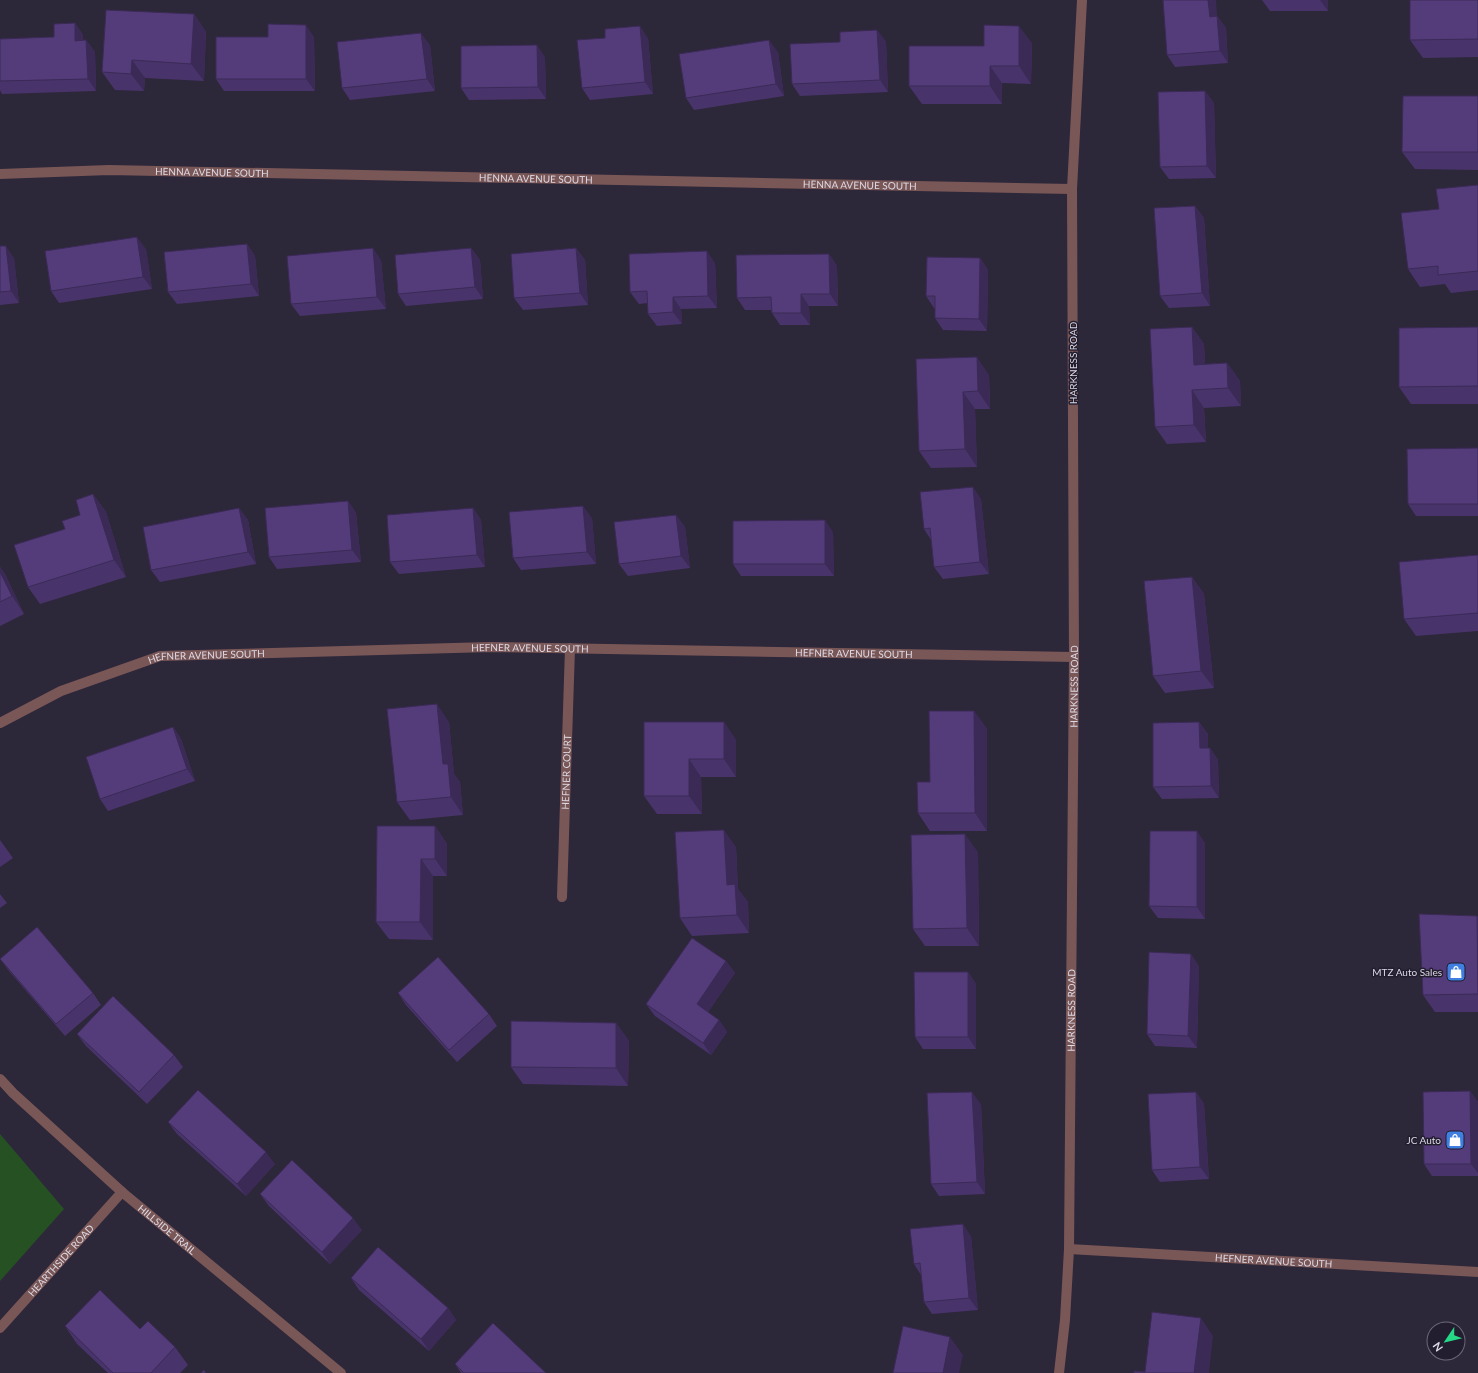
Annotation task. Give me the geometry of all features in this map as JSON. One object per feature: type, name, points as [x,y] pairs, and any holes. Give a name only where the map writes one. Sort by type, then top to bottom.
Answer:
[{"type":"street","name":"HARKNESS ROAD","points":[[1059,1373],[1065,1320],[1069,1249],[1074,657],[1072,189],[1082,0]]},
{"type":"street","name":"HENNA AVENUE SOUTH","points":[[0,174],[117,170],[1072,189]]},
{"type":"street","name":"HEFNER AVENUE SOUTH","points":[[0,723],[61,691],[160,656],[490,647],[1074,657]]},
{"type":"street","name":"HEFNER COURT","points":[[562,897],[570,648]]},
{"type":"street","name":"HILLSIDE TRAIL","points":[[0,1079],[13,1093],[122,1192],[340,1373]]},
{"type":"street","name":"HEARTHSIDE ROAD","points":[[0,1328],[122,1192]]},
{"type":"street","name":"HEFNER AVENUE SOUTH","points":[[1069,1249],[1478,1272]]},
{"type":"green space","points":[[0,1134],[64,1209],[0,1281]]},
{"type":"building","points":[[1163,0],[1208,0],[1210,17],[1217,16],[1220,51],[1167,55]]},
{"type":"building","points":[[1410,0],[1478,0],[1478,39],[1410,40]]},
{"type":"building","points":[[106,10],[194,14],[191,64],[132,60],[131,74],[102,72]]},
{"type":"building","points":[[75,23],[75,41],[86,40],[88,79],[0,81],[0,39],[54,37],[54,24]]},
{"type":"building","points":[[268,24],[306,25],[306,79],[216,79],[216,37],[268,37]]},
{"type":"building","points":[[984,25],[1019,26],[1019,66],[990,66],[990,86],[909,86],[909,46],[984,46]]},
{"type":"building","points":[[640,26],[645,82],[582,88],[577,40],[605,38],[605,29]]},
{"type":"building","points":[[877,30],[880,80],[792,84],[790,44],[840,42],[840,32]]},
{"type":"building","points":[[421,33],[427,79],[342,88],[337,42]]},
{"type":"building","points":[[769,40],[776,84],[686,98],[679,54]]},
{"type":"building","points":[[537,45],[538,87],[461,88],[461,46]]},
{"type":"building","points":[[1205,91],[1207,166],[1160,167],[1158,92]]},
{"type":"building","points":[[1403,96],[1478,96],[1478,152],[1402,152]]},
{"type":"building","points":[[1478,185],[1478,271],[1438,275],[1438,266],[1408,269],[1401,213],[1439,209],[1436,189]]},
{"type":"building","points":[[1195,206],[1202,293],[1160,296],[1154,208]]},
{"type":"building","points":[[137,237],[143,277],[51,291],[45,251]]},
{"type":"building","points":[[247,244],[251,284],[168,292],[164,252]]},
{"type":"building","points":[[0,246],[6,246],[11,291],[0,292]]},
{"type":"building","points":[[373,248],[377,297],[291,304],[287,256]]},
{"type":"building","points":[[471,248],[475,287],[398,294],[395,255]]},
{"type":"building","points":[[576,248],[580,293],[514,298],[511,254]]},
{"type":"building","points":[[707,251],[708,296],[673,297],[673,312],[648,314],[647,291],[630,292],[629,254]]},
{"type":"building","points":[[829,254],[830,294],[801,294],[801,313],[772,313],[771,297],[737,298],[736,255]]},
{"type":"building","points":[[927,257],[980,258],[979,319],[935,318],[935,296],[926,296]]},
{"type":"building","points":[[1192,327],[1194,365],[1227,363],[1228,388],[1192,390],[1194,425],[1155,427],[1150,329]]},
{"type":"building","points":[[1478,327],[1478,386],[1399,387],[1399,328]]},
{"type":"building","points":[[977,357],[978,391],[963,392],[965,449],[919,451],[916,359]]},
{"type":"building","points":[[1478,448],[1478,504],[1408,504],[1407,449]]},
{"type":"building","points":[[973,487],[980,562],[934,567],[930,528],[924,529],[920,492]]},
{"type":"building","points":[[93,494],[114,560],[28,587],[14,545],[65,529],[62,521],[80,515],[76,500]]},
{"type":"building","points":[[348,501],[352,550],[269,557],[265,508]]},
{"type":"building","points":[[583,506],[587,552],[513,558],[509,512]]},
{"type":"building","points":[[239,508],[248,552],[151,570],[143,527]]},
{"type":"building","points":[[473,508],[477,555],[390,562],[387,515]]},
{"type":"building","points":[[676,515],[681,556],[619,564],[614,522]]},
{"type":"building","points":[[825,520],[825,564],[733,564],[733,521]]},
{"type":"building","points":[[1478,555],[1478,613],[1404,619],[1399,562]]},
{"type":"building","points":[[0,572],[12,596],[0,602]]},
{"type":"building","points":[[1192,577],[1201,671],[1153,676],[1144,581]]},
{"type":"building","points":[[437,704],[443,764],[448,764],[451,797],[397,802],[387,709]]},
{"type":"building","points":[[929,711],[974,711],[975,813],[918,813],[917,782],[930,782]]},
{"type":"building","points":[[644,722],[724,722],[724,759],[689,759],[689,796],[644,796]]},
{"type":"building","points":[[1199,722],[1200,748],[1210,748],[1211,786],[1153,787],[1153,723]]},
{"type":"building","points":[[173,727],[187,769],[100,799],[86,757]]},
{"type":"building","points":[[377,826],[435,826],[435,859],[421,859],[420,922],[376,922]]},
{"type":"building","points":[[724,830],[727,885],[735,884],[737,915],[680,918],[675,832]]},
{"type":"building","points":[[1150,831],[1197,831],[1197,907],[1149,906]]},
{"type":"building","points":[[965,834],[967,928],[913,929],[911,835]]},
{"type":"building","name":"MTZ Auto Sales","points":[[1419,914],[1477,916],[1478,994],[1423,995]]},
{"type":"building","points":[[37,927],[93,993],[56,1024],[0,959]]},
{"type":"building","points":[[692,938],[726,961],[697,1004],[719,1020],[703,1043],[646,1004]]},
{"type":"building","points":[[1149,952],[1191,954],[1188,1036],[1147,1034]]},
{"type":"building","points":[[438,957],[489,1014],[449,1050],[398,993]]},
{"type":"building","points":[[914,972],[968,972],[968,1037],[915,1037]]},
{"type":"building","points":[[113,996],[174,1055],[139,1092],[77,1034]]},
{"type":"building","points":[[511,1021],[616,1023],[616,1068],[511,1067]]},
{"type":"building","points":[[198,1090],[266,1152],[237,1184],[168,1122]]},
{"type":"building","name":"JC Auto","points":[[1470,1091],[1471,1164],[1424,1164],[1423,1092]]},
{"type":"building","points":[[972,1092],[977,1182],[931,1184],[927,1093]]},
{"type":"building","points":[[1196,1092],[1200,1167],[1152,1170],[1148,1094]]},
{"type":"building","points":[[292,1160],[353,1218],[322,1252],[260,1194]]},
{"type":"building","points":[[963,1224],[969,1298],[924,1302],[920,1263],[914,1264],[910,1229]]},
{"type":"building","points":[[378,1247],[448,1308],[421,1339],[351,1278]]},
{"type":"building","points":[[100,1290],[140,1329],[148,1321],[175,1347],[151,1373],[113,1373],[65,1326]]},
{"type":"building","points":[[1152,1312],[1201,1318],[1194,1373],[1134,1373],[1134,1371],[1145,1372]]},
{"type":"building","points":[[493,1323],[546,1373],[464,1373],[455,1364]]},
{"type":"building","points":[[903,1326],[950,1337],[943,1373],[893,1373]]},
{"type":"place","name":"MTZ Auto Sales","points":[[1456,972]]},
{"type":"place","name":"JC Auto","points":[[1455,1140]]}]
